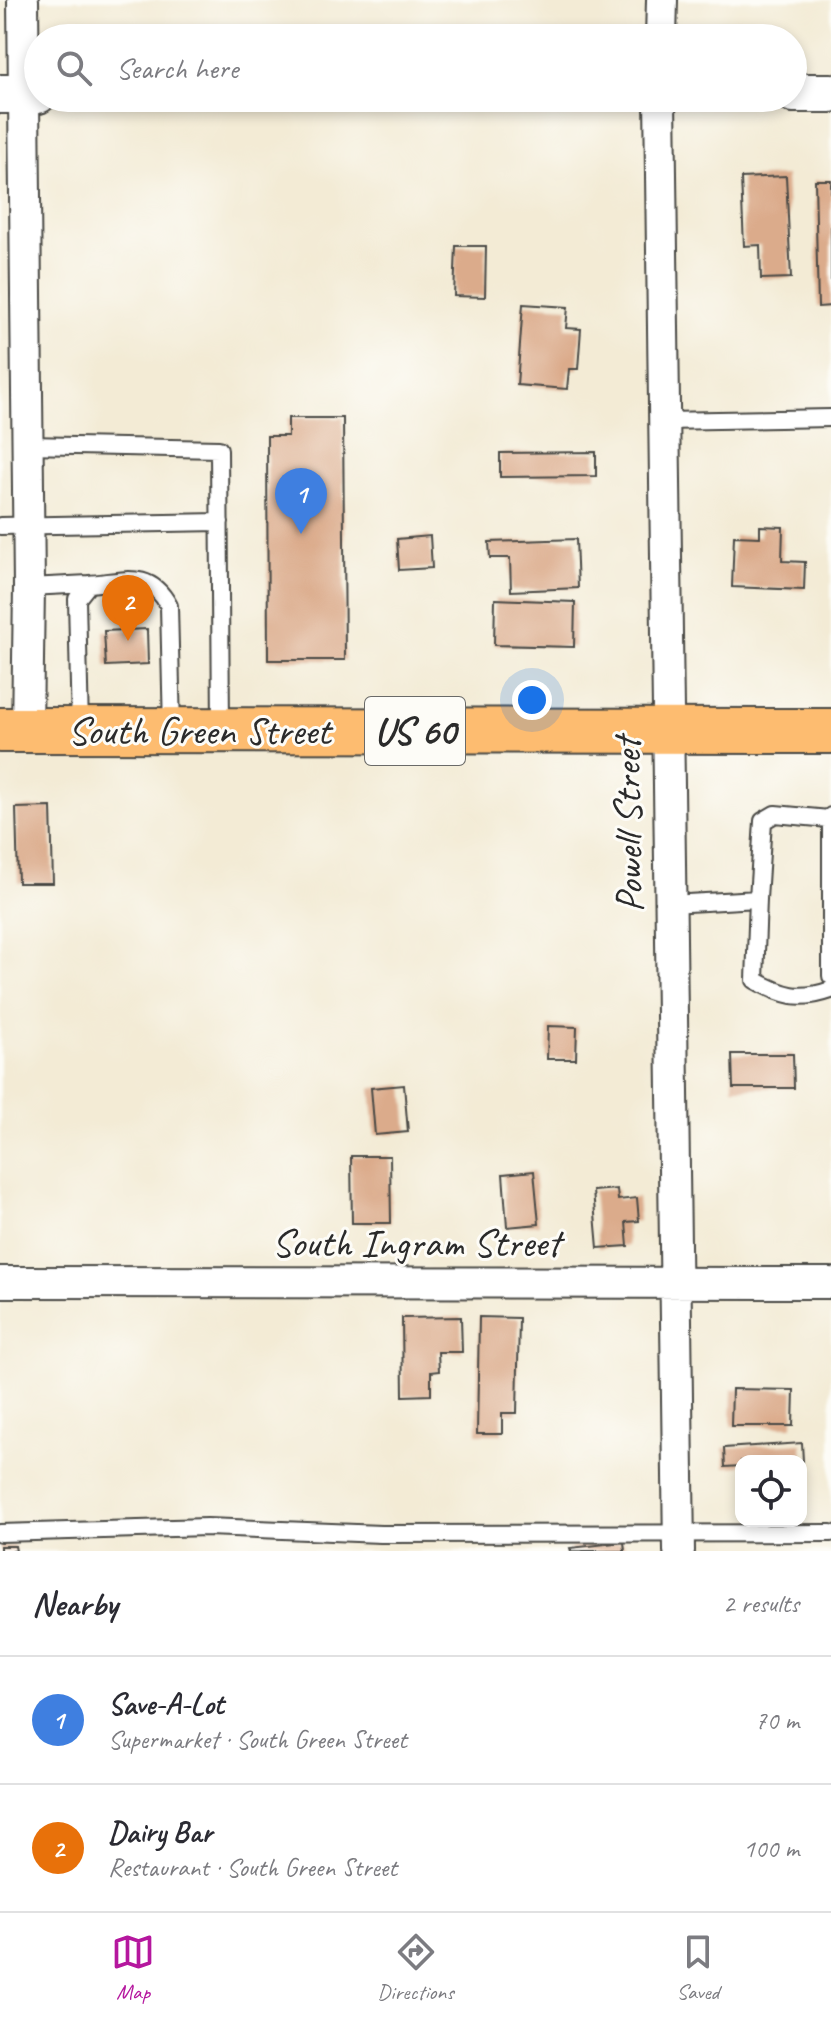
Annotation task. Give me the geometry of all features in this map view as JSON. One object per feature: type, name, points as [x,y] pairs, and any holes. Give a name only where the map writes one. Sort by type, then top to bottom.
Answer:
[{"type":"main road","name":"South Green Street","points":[[14,730],[831,731]]},
{"type":"street","points":[[14,730],[29,587],[14,524],[27,445],[20,94],[23,0]]},
{"type":"street","points":[[661,24],[662,0]]},
{"type":"street","points":[[807,93],[831,93]]},
{"type":"street","name":"Powell Street","points":[[660,112],[679,1542]]},
{"type":"street","name":"South Ingram Street","points":[[0,1282],[831,1283]]},
{"type":"lane","points":[[664,421],[831,418]]},
{"type":"lane","points":[[27,445],[219,449],[221,731]]},
{"type":"lane","points":[[14,524],[220,522]]},
{"type":"lane","points":[[29,587],[144,580],[160,590],[169,606],[172,731]]},
{"type":"lane","points":[[80,730],[77,599],[89,584]]},
{"type":"lane","points":[[831,976],[830,817],[775,814],[763,821],[755,980],[783,996],[808,998],[831,990]]},
{"type":"lane","points":[[670,904],[758,899]]},
{"type":"lane","points":[[0,1533],[207,1527],[679,1542],[831,1533]]},
{"type":"building","points":[[786,176],[791,278],[761,279],[760,245],[744,246],[741,178]]},
{"type":"building","points":[[815,180],[831,180],[831,306],[818,307]]},
{"type":"building","points":[[456,246],[486,246],[485,297],[454,296]]},
{"type":"building","points":[[523,304],[568,307],[566,328],[581,329],[578,369],[569,369],[567,389],[517,385]]},
{"type":"building","points":[[288,418],[343,418],[345,660],[268,660],[267,436],[288,436]]},
{"type":"building","points":[[596,452],[596,476],[500,477],[500,453]]},
{"type":"building","points":[[760,526],[783,527],[782,561],[805,562],[804,590],[732,587],[734,536],[760,537]]},
{"type":"building","points":[[430,536],[432,568],[399,570],[397,539]]},
{"type":"building","points":[[576,539],[578,588],[511,591],[510,558],[490,558],[489,542]]},
{"type":"building","points":[[495,599],[575,602],[574,647],[494,645]]},
{"type":"building","points":[[147,629],[148,664],[106,666],[104,631]]},
{"type":"building","points":[[51,807],[53,883],[18,883],[16,808]]},
{"type":"building","points":[[548,1026],[577,1027],[576,1059],[547,1059]]},
{"type":"building","points":[[732,1054],[793,1054],[794,1088],[733,1088]]},
{"type":"building","points":[[404,1085],[408,1132],[375,1135],[371,1088]]},
{"type":"building","points":[[351,1156],[390,1156],[391,1223],[352,1223]]},
{"type":"building","points":[[534,1171],[539,1224],[507,1227],[503,1174]]},
{"type":"building","points":[[617,1189],[618,1200],[637,1198],[639,1221],[626,1222],[628,1246],[598,1248],[593,1191]]},
{"type":"building","points":[[461,1317],[462,1352],[438,1352],[439,1371],[431,1372],[431,1395],[403,1396],[402,1318]]},
{"type":"building","points":[[479,1317],[519,1318],[517,1413],[502,1413],[502,1434],[477,1434]]},
{"type":"building","points":[[732,1389],[794,1390],[793,1426],[731,1426]]},
{"type":"building","points":[[802,1443],[803,1455],[735,1455],[735,1466],[725,1467],[724,1448]]},
{"type":"building","points":[[624,1542],[625,1551],[571,1551],[570,1548]]},
{"type":"building","points":[[0,1546],[15,1546],[16,1551],[0,1551]]},
{"type":"place","name":"Save-A-Lot","points":[[301,534]]},
{"type":"place","name":"Dairy Bar","points":[[128,641]]}]
